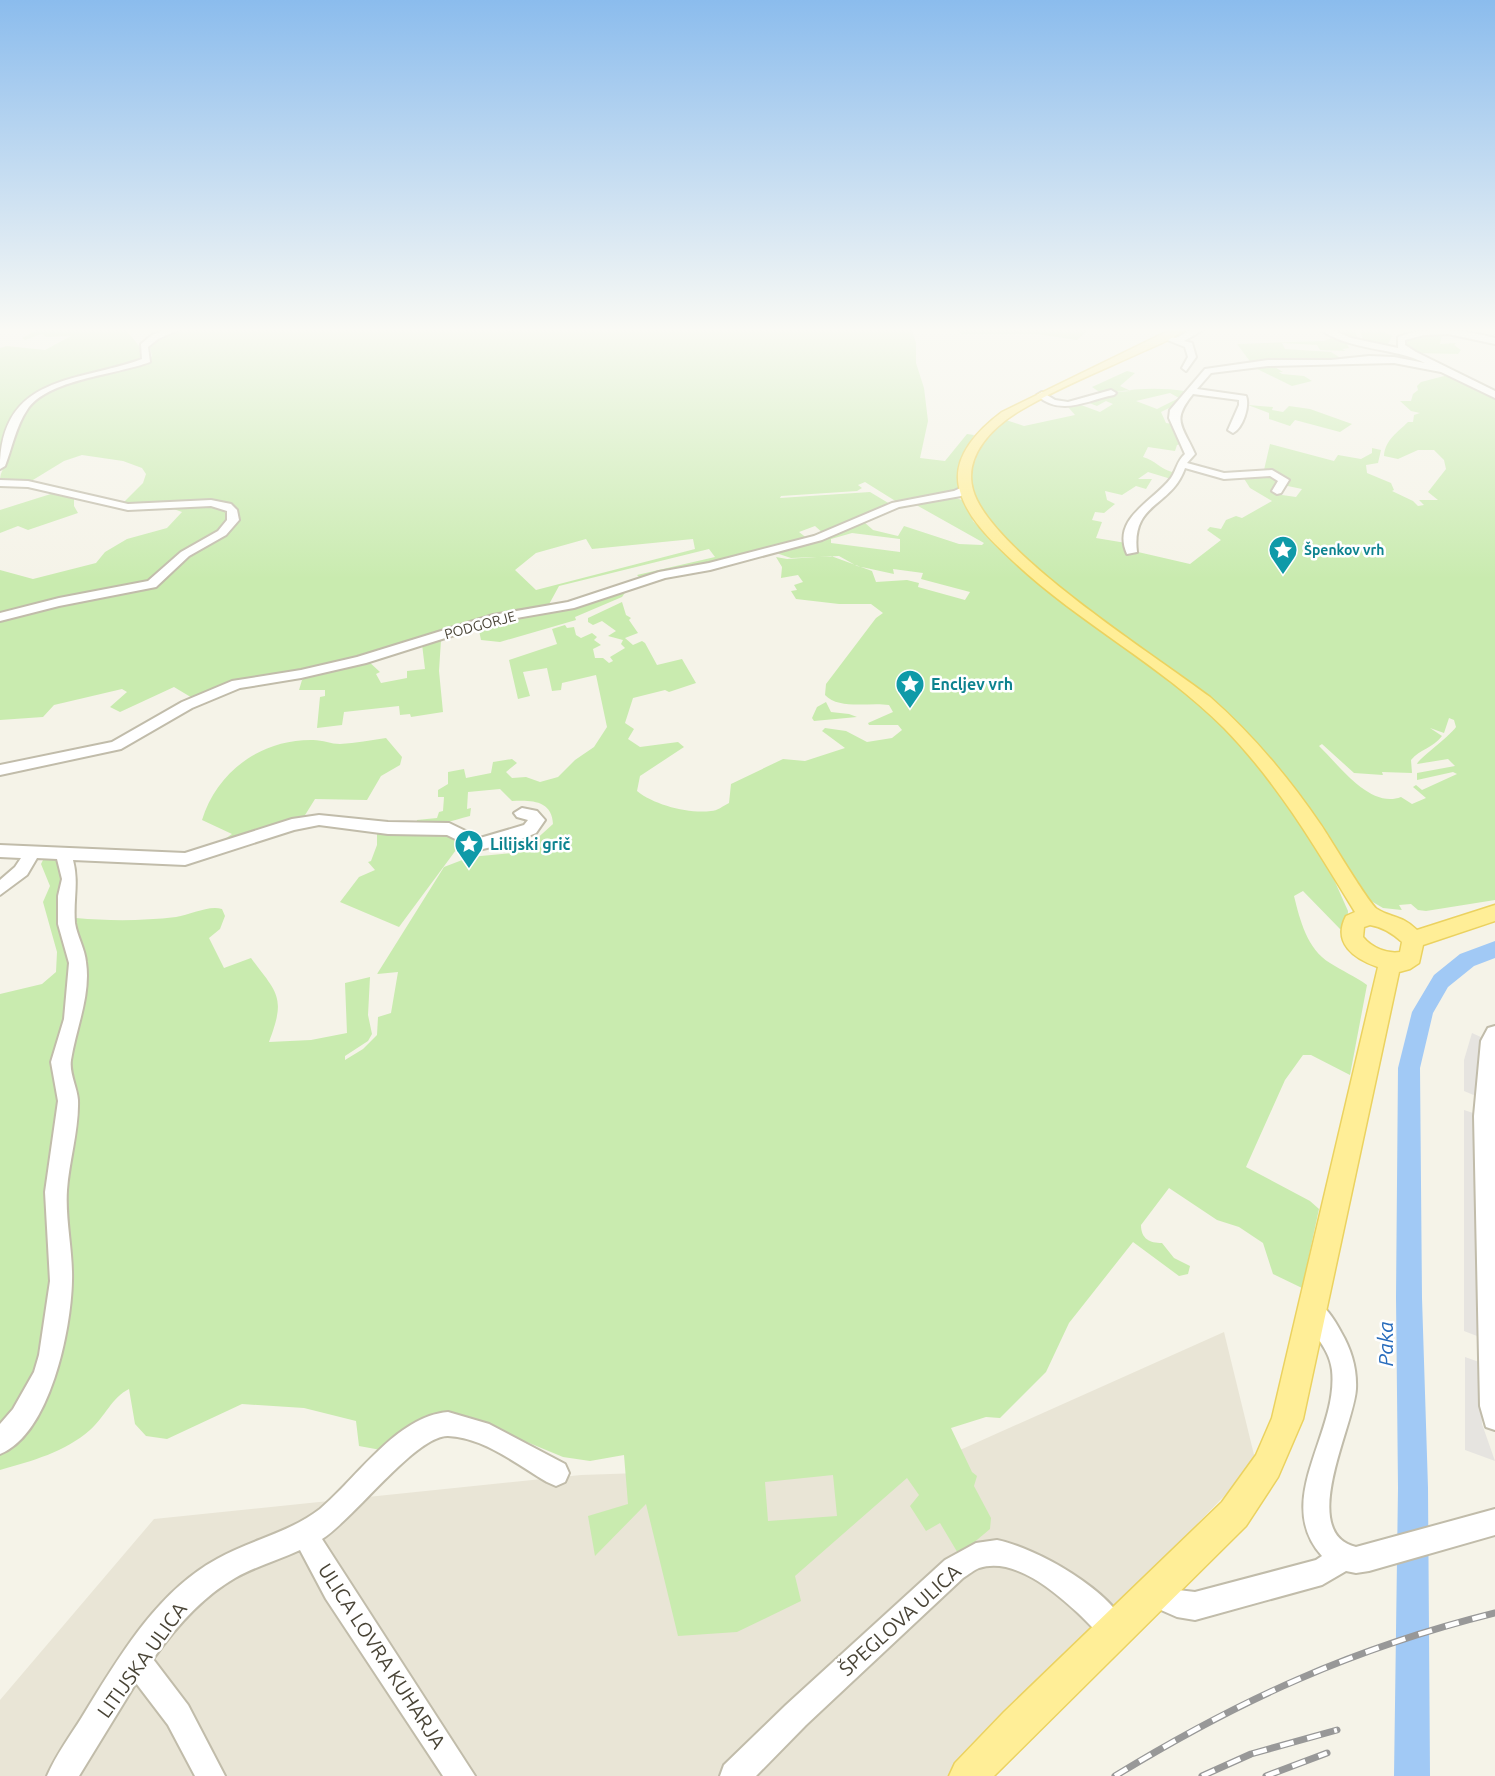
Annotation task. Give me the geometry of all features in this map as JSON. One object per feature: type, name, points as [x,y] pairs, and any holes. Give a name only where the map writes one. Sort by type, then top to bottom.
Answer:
[{"type":"main road","points":[[1008,413],[994,422],[980,436],[972,447],[967,461],[965,489],[978,518],[1021,561],[1204,701],[1241,735],[1291,795],[1369,916]]},
{"type":"main road","points":[[1413,940],[1455,924],[1495,914]]},
{"type":"main road","points":[[1369,916],[1386,919],[1402,927],[1413,940],[1411,957],[1402,963],[1390,962],[1367,953],[1353,937],[1353,922],[1369,916]]},
{"type":"main road","points":[[968,1776],[1114,1629],[1155,1593],[1234,1514],[1267,1466],[1287,1419],[1390,962]]},
{"type":"street","points":[[0,466],[9,439],[22,413]]},
{"type":"street","points":[[1131,552],[1129,535],[1134,518],[1149,507],[1177,477],[1181,464],[1190,450],[1175,413]]},
{"type":"street","points":[[1233,430],[1241,413]]},
{"type":"street","points":[[1181,464],[1224,476],[1272,473],[1284,480],[1277,491]]},
{"type":"street","points":[[0,483],[28,484],[128,507],[195,503],[227,506],[232,510],[234,520],[222,533],[185,554],[152,584],[59,602],[0,617]]},
{"type":"street","name":"PODGORJE","points":[[0,770],[116,746],[187,705],[237,684],[301,674],[361,660],[497,618],[570,605],[663,575],[710,566],[818,538],[896,505],[935,496],[957,495],[965,489]]},
{"type":"street","points":[[0,851],[185,859],[207,854],[292,825],[319,820],[388,828],[449,830],[478,844],[514,836],[530,829],[537,820],[532,815],[522,813]]},
{"type":"street","points":[[0,889],[21,871],[32,853]]},
{"type":"street","points":[[0,1442],[22,1418],[44,1377],[55,1333],[61,1281],[56,1184],[68,1101],[61,1062],[74,1019],[78,963],[67,924],[66,896],[70,879],[64,854]]},
{"type":"street","points":[[1495,1034],[1490,1041],[1484,1116],[1492,1406],[1495,1418]]},
{"type":"street","points":[[1311,1310],[1330,1329],[1341,1351],[1346,1375],[1341,1409],[1314,1508],[1321,1533],[1356,1557]]},
{"type":"street","name":"LITIJSKA ULICA","points":[[62,1776],[136,1662],[182,1601],[210,1578],[245,1558],[307,1535],[328,1519],[406,1446],[435,1425],[458,1425],[479,1432],[556,1473]]},
{"type":"street","points":[[1155,1593],[1177,1603],[1195,1606],[1322,1572],[1356,1557],[1483,1525]]},
{"type":"street","name":"ULICA LOVRA KUHARJA","points":[[307,1535],[315,1555],[336,1589],[460,1776]]},
{"type":"street","name":"ŠPEGLOVA ULICA","points":[[735,1776],[796,1715],[954,1569],[977,1556],[1004,1554],[1026,1563],[1066,1585],[1114,1629]]},
{"type":"street","points":[[136,1662],[157,1682],[178,1715],[210,1776]]},
{"type":"shaded area","points":[[1472,1033],[1485,1039],[1479,1063],[1476,1096],[1464,1091],[1464,1060]]},
{"type":"shaded area","points":[[1464,1110],[1476,1114],[1477,1336],[1464,1331]]},
{"type":"shaded area","points":[[1224,1332],[1256,1463],[954,1776],[0,1776],[0,1700],[154,1519],[581,1475],[931,1463]]},
{"type":"shaded area","points":[[1465,1357],[1479,1362],[1482,1424],[1495,1461],[1465,1450]]},
{"type":"green space","points":[[0,413],[22,413],[0,462]]},
{"type":"green space","points":[[26,413],[927,413],[928,421],[920,458],[945,461],[967,434],[974,435],[961,460],[960,487],[951,493],[897,502],[865,482],[858,485],[862,488],[857,491],[781,496],[780,498],[870,492],[890,504],[824,534],[815,526],[799,532],[808,539],[641,579],[637,575],[715,557],[709,549],[559,586],[547,608],[522,612],[398,648],[194,699],[174,687],[120,712],[110,707],[127,692],[122,689],[54,705],[43,717],[0,720],[0,618],[159,584],[185,556],[235,526],[238,517],[236,508],[226,503],[121,505],[143,483],[146,474],[142,468],[123,461],[82,455],[64,461],[28,483],[0,481],[9,454],[10,443]],"holes":[[[586,539],[592,549],[693,539],[695,549],[536,590],[515,570],[536,553]]]},
{"type":"green space","points":[[1073,413],[1161,413],[1166,423],[1173,424],[1181,444],[1177,445],[1175,451],[1148,447],[1143,457],[1168,471],[1179,469],[1171,479],[1148,472],[1138,479],[1152,479],[1146,489],[1136,486],[1122,495],[1105,491],[1107,500],[1115,504],[1104,513],[1095,512],[1092,520],[1102,522],[1096,538],[1126,543],[1128,553],[1138,552],[1190,564],[1221,540],[1207,530],[1210,527],[1221,529],[1226,520],[1236,516],[1242,518],[1272,501],[1250,488],[1243,477],[1267,474],[1281,480],[1272,492],[1275,494],[1296,497],[1302,489],[1283,485],[1286,479],[1264,470],[1270,444],[1334,461],[1338,455],[1361,459],[1372,453],[1372,448],[1381,450],[1378,463],[1366,465],[1367,473],[1391,483],[1394,490],[1392,491],[1413,501],[1418,506],[1424,505],[1419,500],[1438,500],[1428,492],[1446,469],[1444,460],[1434,450],[1418,450],[1398,459],[1384,456],[1387,445],[1393,437],[1408,422],[1413,422],[1414,415],[1420,413],[1495,413],[1495,900],[1426,911],[1418,910],[1411,904],[1399,905],[1402,910],[1383,908],[1371,901],[1296,790],[1267,757],[1148,653],[1026,561],[987,522],[969,484],[972,477],[971,460],[974,452],[1003,419],[1024,426],[1075,415]],"holes":[[[1449,718],[1454,720],[1456,727],[1417,764],[1448,759],[1455,766],[1417,773],[1417,780],[1453,772],[1457,774],[1422,790],[1416,785],[1413,787],[1426,798],[1412,804],[1401,797],[1389,799],[1378,797],[1367,791],[1346,774],[1319,746],[1322,744],[1354,773],[1383,775],[1382,772],[1412,773],[1411,760],[1442,736],[1430,728],[1444,733]]]},
{"type":"green space","points":[[1269,413],[1321,413],[1352,424],[1340,432],[1295,420],[1290,426],[1269,419]]},
{"type":"green space","points":[[57,492],[74,498],[74,506],[78,513],[28,530],[18,526],[0,533],[0,510]]},
{"type":"green space","points":[[953,497],[965,501],[973,521],[981,529],[1205,707],[1250,753],[1309,835],[1332,875],[1348,911],[1347,927],[1340,929],[1303,891],[1294,896],[1302,924],[1310,942],[1322,957],[1367,985],[1350,1075],[1311,1055],[1303,1055],[1285,1080],[1246,1167],[1310,1201],[1319,1209],[1302,1288],[1273,1274],[1263,1243],[1239,1227],[1217,1220],[1169,1188],[1141,1225],[1141,1230],[1144,1237],[1162,1243],[1174,1258],[1190,1266],[1188,1274],[1179,1276],[1133,1242],[1069,1323],[1046,1372],[1000,1418],[986,1417],[951,1428],[972,1472],[977,1476],[974,1486],[991,1518],[990,1529],[959,1555],[940,1523],[926,1531],[910,1506],[919,1495],[907,1478],[795,1576],[801,1601],[737,1632],[678,1636],[646,1504],[595,1556],[588,1516],[628,1504],[624,1455],[590,1461],[563,1457],[474,1420],[392,1452],[359,1446],[356,1421],[304,1408],[242,1404],[167,1439],[146,1436],[135,1424],[129,1389],[113,1402],[90,1430],[80,1438],[59,1450],[0,1470],[0,994],[42,984],[56,972],[57,952],[43,902],[50,886],[41,864],[43,860],[58,856],[72,915],[76,918],[151,919],[176,917],[211,908],[222,909],[225,916],[220,929],[209,938],[224,968],[251,958],[268,980],[278,1005],[269,1042],[311,1040],[347,1033],[345,983],[370,977],[368,1015],[372,1034],[368,1041],[345,1056],[345,1060],[363,1049],[377,1035],[378,1017],[391,1013],[398,972],[377,974],[444,867],[470,857],[522,852],[553,824],[552,816],[545,806],[533,802],[512,801],[500,789],[468,792],[467,809],[471,808],[470,816],[416,829],[417,820],[437,818],[439,812],[443,811],[444,797],[438,797],[438,790],[448,784],[448,772],[464,769],[466,778],[491,773],[493,762],[512,759],[517,763],[506,772],[512,778],[526,777],[540,782],[558,777],[575,760],[594,747],[607,727],[596,675],[562,683],[561,690],[552,691],[547,668],[523,672],[530,696],[518,699],[509,660],[557,644],[552,629],[565,625],[567,628],[574,627],[576,635],[581,638],[592,633],[597,637],[594,640],[601,645],[593,649],[595,658],[603,658],[609,663],[613,661],[610,657],[625,648],[621,644],[623,640],[608,636],[616,631],[602,621],[593,625],[588,622],[588,618],[622,602],[626,615],[631,618],[629,620],[638,633],[625,638],[633,645],[642,641],[645,643],[657,665],[682,659],[696,683],[669,692],[665,690],[633,698],[625,723],[634,729],[628,739],[640,747],[678,742],[684,747],[640,776],[637,791],[672,807],[702,812],[716,810],[729,803],[731,784],[783,759],[805,761],[845,748],[822,731],[825,728],[846,731],[867,742],[892,738],[902,730],[898,725],[869,725],[868,723],[893,712],[889,705],[846,704],[831,700],[825,695],[826,684],[876,618],[883,613],[871,604],[839,604],[796,599],[791,591],[797,590],[794,585],[803,582],[798,575],[781,578],[782,567],[776,557],[787,559],[818,557],[791,558],[773,552],[837,534],[864,522],[873,530],[898,536],[904,526],[959,544],[982,545],[984,543],[911,502]],"holes":[[[852,533],[900,539],[900,552],[831,543],[831,539]],[[832,556],[839,556],[854,565]],[[860,567],[894,574],[893,569],[923,573],[921,579],[970,592],[965,600],[918,587],[919,583],[907,580],[876,582],[872,571]],[[833,1475],[837,1516],[768,1521],[765,1482]]]},
{"type":"green space","points":[[207,506],[229,512],[226,525],[155,580],[0,614],[0,570],[33,579],[96,563],[105,552],[127,539],[167,528],[182,512],[168,507]]},
{"type":"green space","points":[[627,590],[622,597],[575,617],[576,620],[500,642],[481,640],[478,626]]},
{"type":"green space","points":[[441,640],[439,671],[443,712],[411,717],[410,714],[400,715],[399,706],[344,712],[342,725],[317,728],[320,697],[325,696],[325,690],[299,690],[302,680],[307,676],[367,660],[380,672],[376,674],[381,683],[407,678],[407,671],[425,669],[422,644]]},
{"type":"green space","points":[[826,702],[831,712],[857,717],[814,721],[812,718],[817,707]]},
{"type":"green space","points":[[386,738],[402,757],[400,765],[381,776],[367,800],[315,799],[302,820],[215,846],[232,834],[202,820],[218,787],[244,761],[276,745],[294,741],[317,740],[340,744]]},
{"type":"green space","points":[[377,829],[438,831],[464,839],[460,850],[456,850],[399,927],[340,902],[359,877],[375,870],[368,862],[371,861],[377,845]]},
{"type":"waterway","name":"Paka","points":[[1412,1776],[1413,1488],[1409,1298],[1409,1068],[1423,1012],[1441,981],[1467,960],[1495,949]]},
{"type":"railway","points":[[1115,1776],[1207,1723],[1299,1679],[1394,1643],[1495,1613]]},
{"type":"railway","points":[[1202,1776],[1251,1754],[1337,1730]]},
{"type":"railway","points":[[1266,1776],[1327,1753]]},
{"type":"place","name":"Špenkov vrh","points":[[1283,576]]},
{"type":"place","name":"Encljev vrh","points":[[910,710]]},
{"type":"place","name":"Lilijski grič","points":[[469,870]]}]
